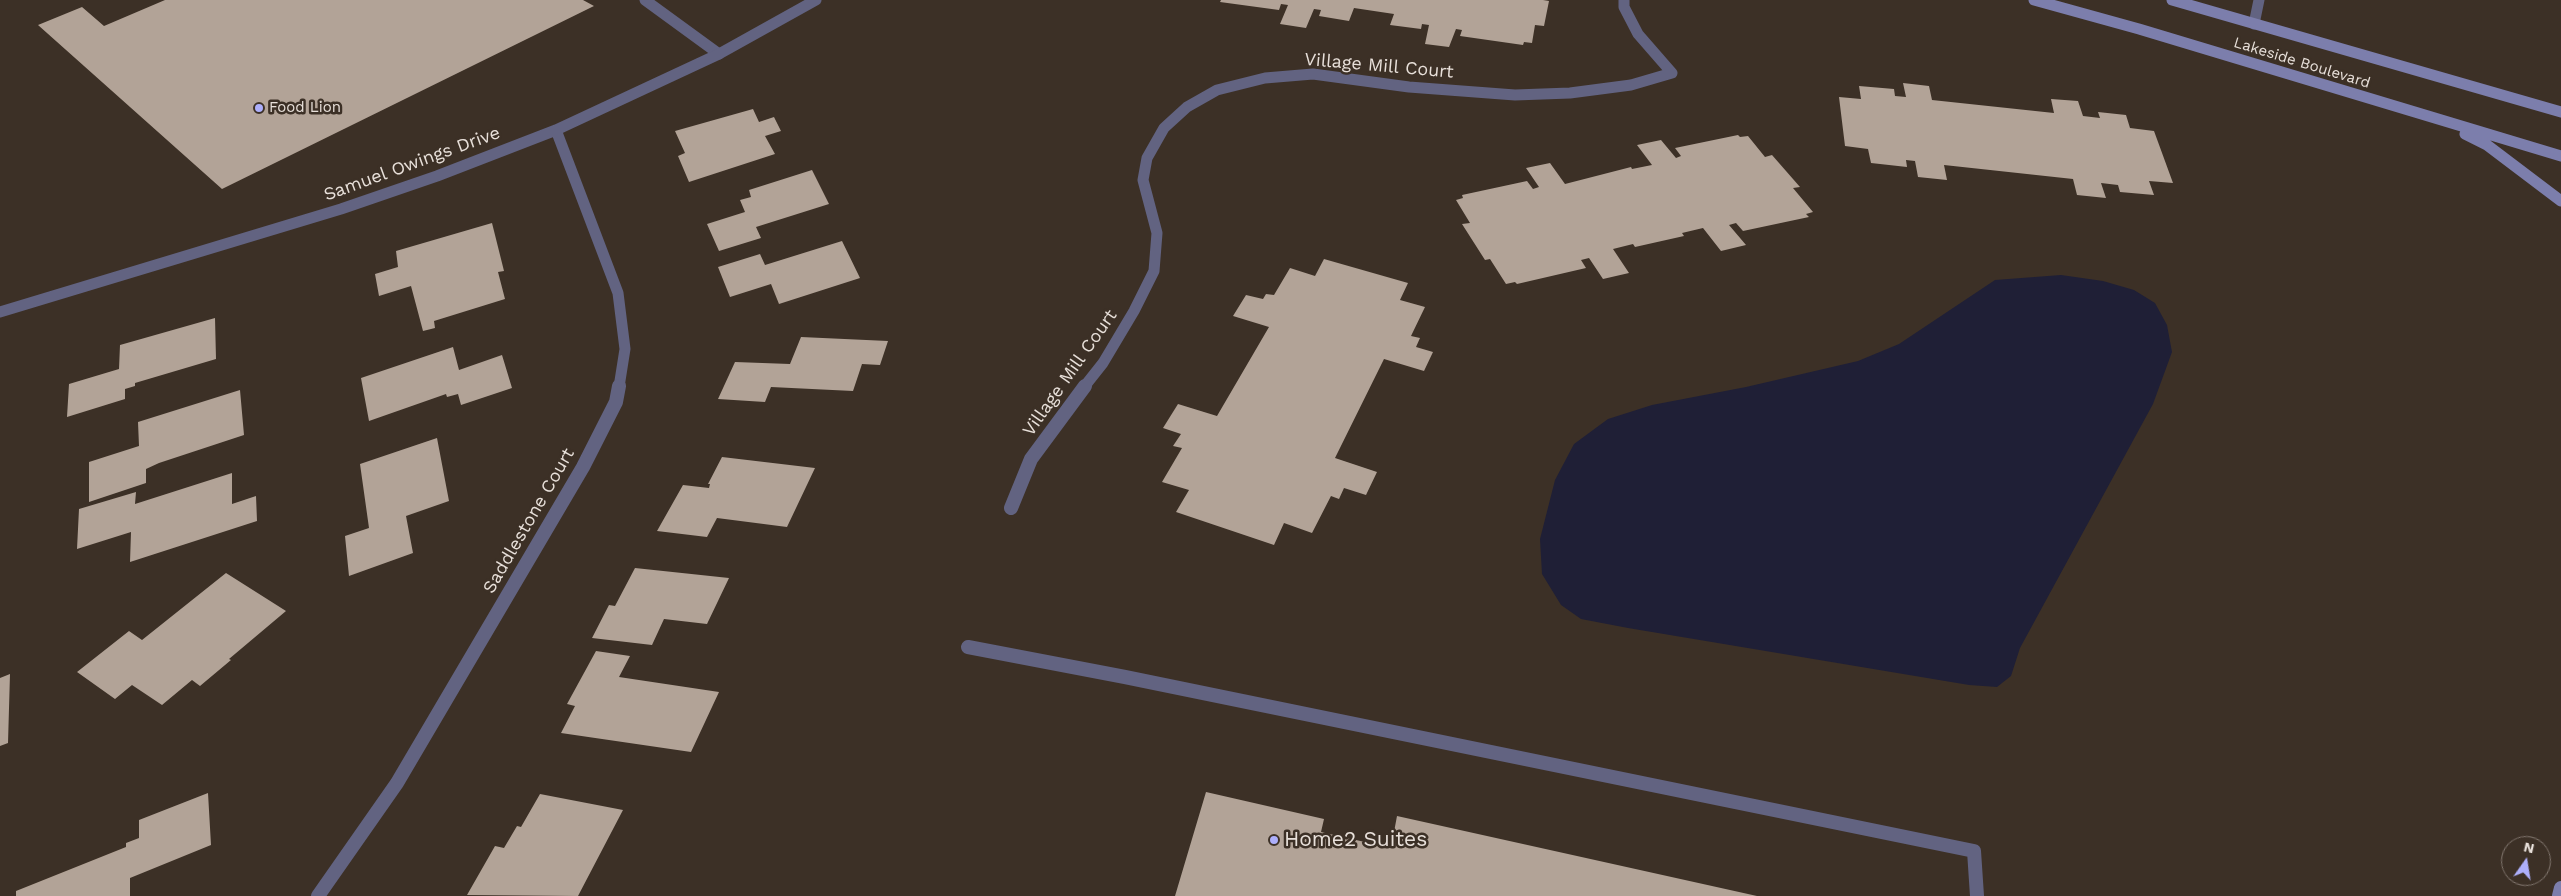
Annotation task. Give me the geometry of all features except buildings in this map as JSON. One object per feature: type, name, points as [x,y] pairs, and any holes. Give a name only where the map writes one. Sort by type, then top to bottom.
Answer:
[{"type":"main road","name":"Lakeside Boulevard","points":[[2034,0],[2561,156]]},
{"type":"main road","name":"Lakeside Boulevard","points":[[2172,0],[2561,112]]},
{"type":"main road","points":[[2434,118],[2487,144],[2561,201]]},
{"type":"main road","points":[[2559,896],[2561,888]]},
{"type":"street","points":[[645,0],[719,54]]},
{"type":"street","name":"Samuel Owings Drive","points":[[0,312],[341,209],[437,176],[556,130],[719,54],[816,0]]},
{"type":"street","name":"Village Mill Court","points":[[1011,508],[1032,459],[1050,429],[1103,363],[1134,311],[1154,270],[1157,232],[1143,180],[1147,158],[1164,128],[1187,106],[1217,90],[1265,78],[1313,74],[1409,87],[1515,95],[1570,94],[1631,85],[1672,73],[1638,34],[1624,7],[1624,0]]},
{"type":"street","points":[[2254,24],[2260,0]]},
{"type":"street","name":"Saddlestone Court","points":[[318,896],[396,783],[582,467],[616,402],[625,350],[618,293],[556,130]]},
{"type":"street","points":[[968,647],[1134,679],[1974,852],[1978,896]]},
{"type":"water","points":[[2061,275],[2103,281],[2134,290],[2155,303],[2167,325],[2172,352],[2153,404],[2020,648],[2011,676],[1997,687],[1969,685],[1628,628],[1581,619],[1561,605],[1542,574],[1540,539],[1555,480],[1574,444],[1608,419],[1652,405],[1746,387],[1858,361],[1899,344],[1995,280]]},
{"type":"place","name":"Food Lion","points":[[259,108]]},
{"type":"place","name":"Home2 Suites","points":[[1274,840]]}]
